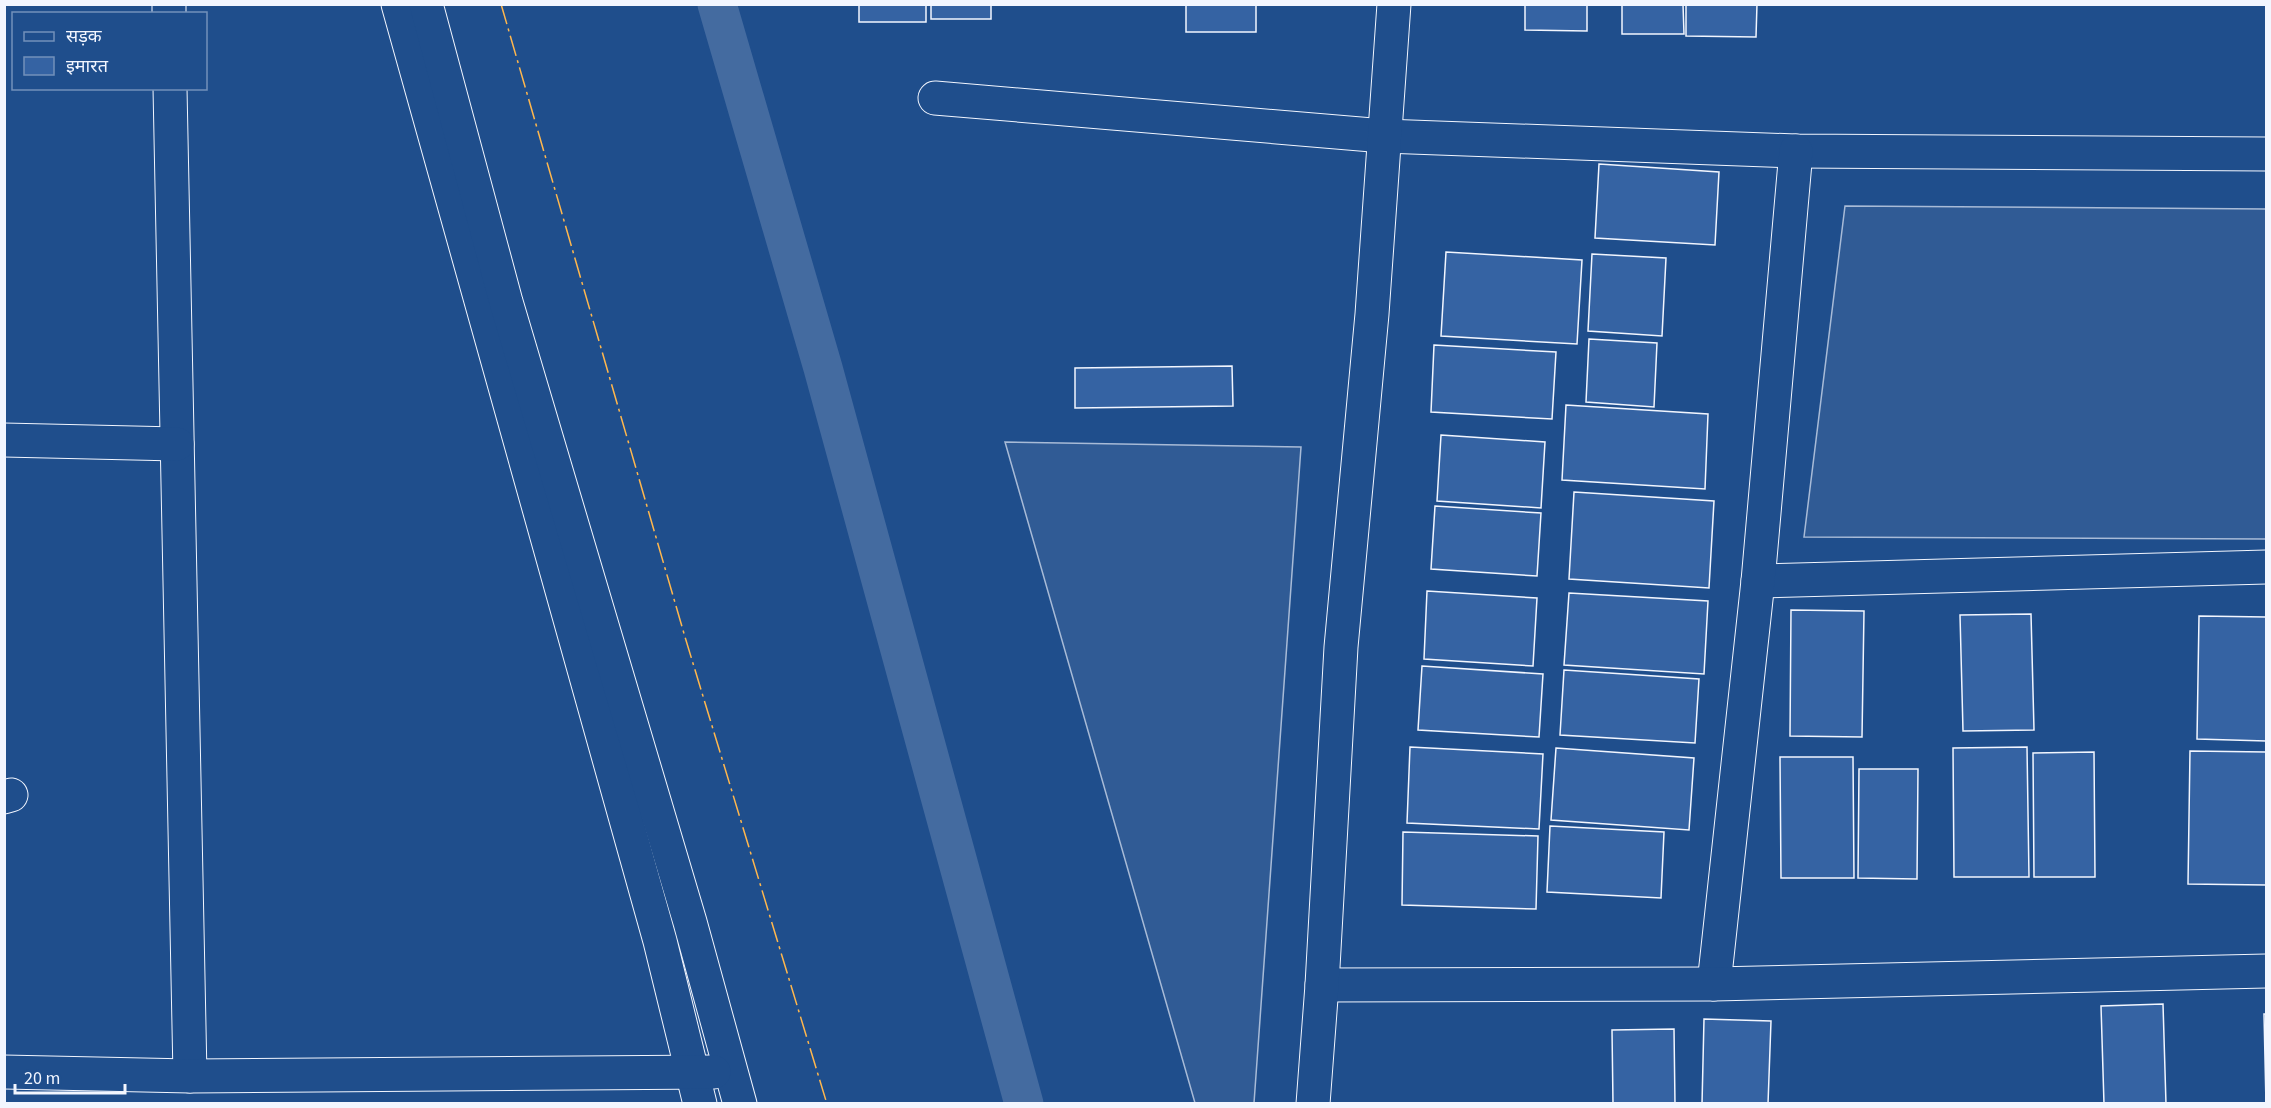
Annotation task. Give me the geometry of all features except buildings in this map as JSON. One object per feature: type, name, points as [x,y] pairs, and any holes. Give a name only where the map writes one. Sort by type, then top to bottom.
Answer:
[{"type":"street","points":[[398,4],[660,941],[697,1089]]},
{"type":"street","points":[[426,4],[506,302],[690,922],[740,1104]]},
{"type":"street","points":[[1313,1104],[1341,647],[1372,314],[1394,4]]},
{"type":"street","points":[[170,90],[190,1076]]},
{"type":"street","points":[[935,98],[1384,136],[1796,151],[2266,154]]},
{"type":"street","points":[[1714,984],[1758,581],[1796,151]]},
{"type":"street","points":[[4,440],[177,444]]},
{"type":"street","points":[[1758,581],[2266,567]]},
{"type":"street","points":[[1322,985],[1714,984],[2266,971]]},
{"type":"street","points":[[4,1072],[697,1089],[731,1071]]},
{"type":"shaded area","points":[[1845,206],[2266,209],[2266,539],[1804,537]]},
{"type":"shaded area","points":[[1005,442],[1301,447],[1254,1103],[1195,1103]]},
{"type":"waterway","points":[[717,4],[823,368],[1024,1104]]},
{"type":"power","points":[[501,4],[685,637],[827,1104]]}]
